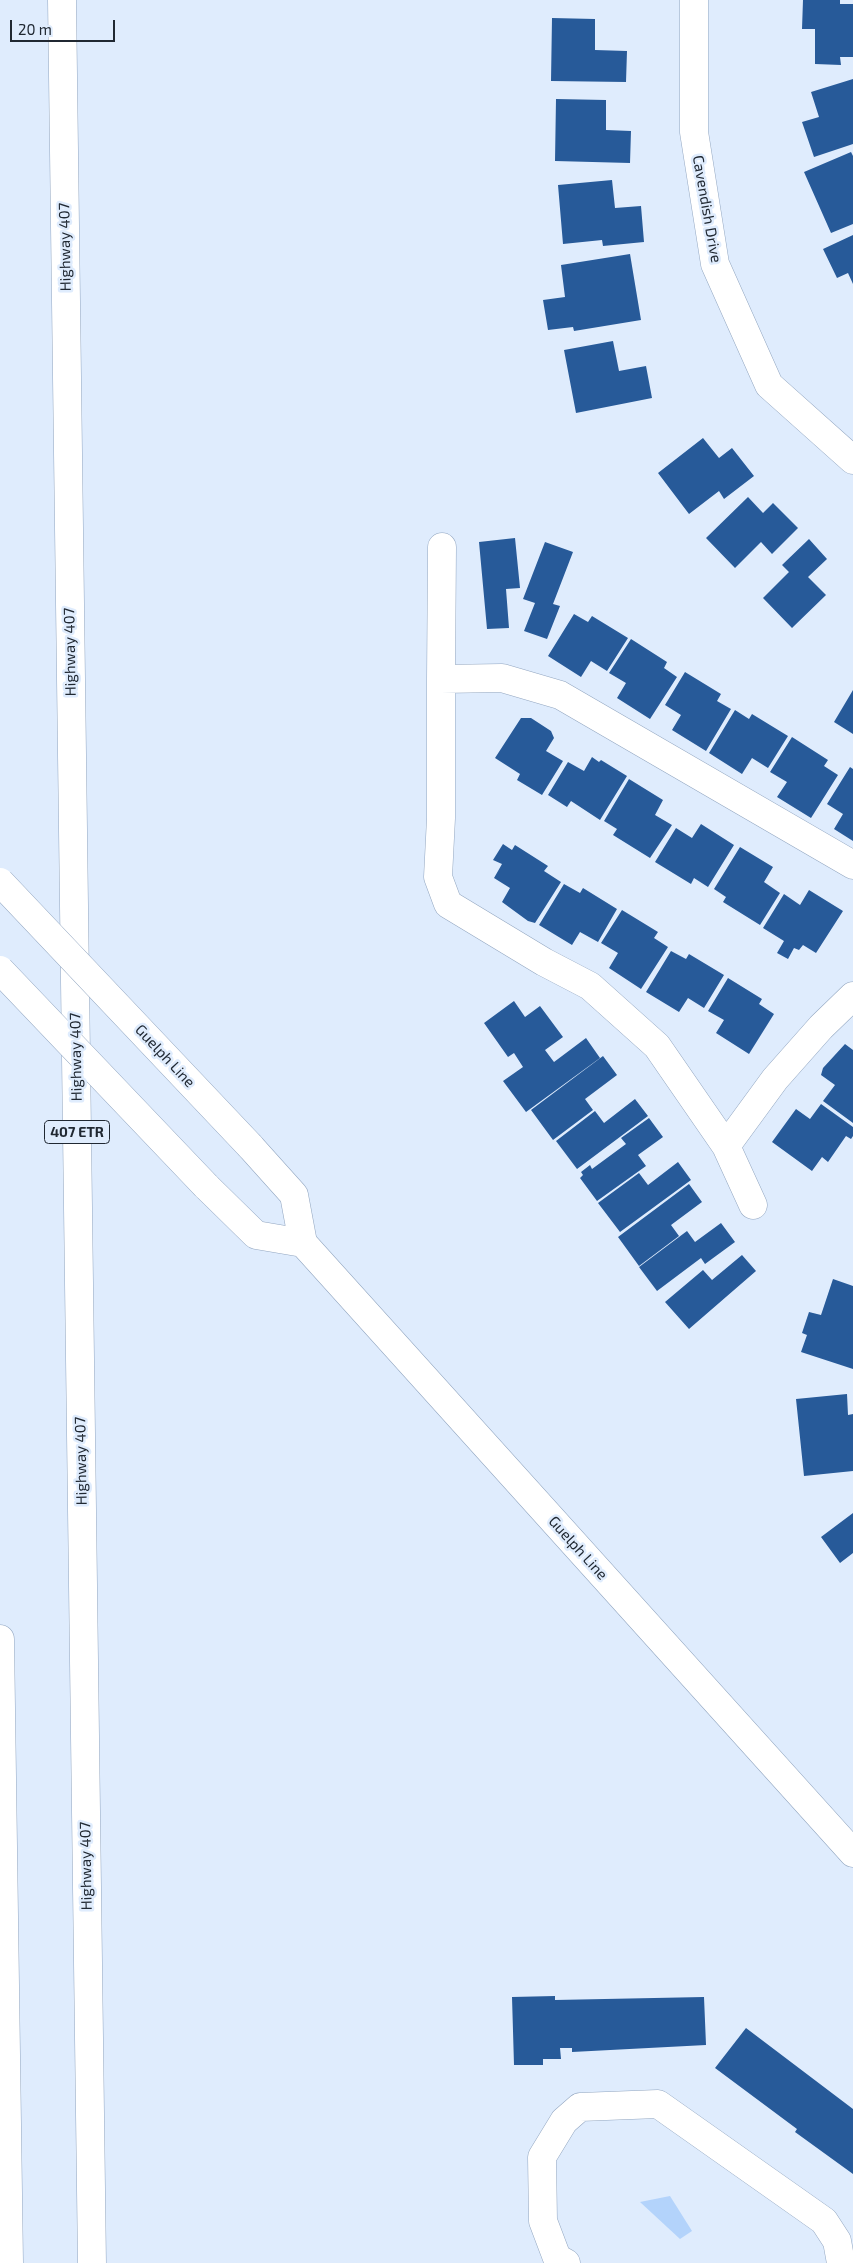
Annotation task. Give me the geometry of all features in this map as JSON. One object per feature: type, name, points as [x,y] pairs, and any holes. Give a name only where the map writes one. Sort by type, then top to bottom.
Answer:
[{"type":"main road","name":"Highway 407","points":[[62,0],[92,2263]]},
{"type":"main road","name":"Cavendish Drive","points":[[694,0],[694,132],[715,264],[769,384],[853,460]]},
{"type":"main road","points":[[442,548],[440,679],[441,818],[438,877],[448,904],[544,962],[590,986],[657,1046],[726,1146],[753,1205]]},
{"type":"main road","points":[[440,679],[502,678],[560,694],[853,865]]},
{"type":"main road","name":"Guelph Line","points":[[0,882],[294,1195],[303,1243],[853,1853]]},
{"type":"main road","points":[[0,970],[206,1186],[256,1235],[303,1243]]},
{"type":"main road","points":[[726,1146],[776,1079],[821,1027],[853,996]]},
{"type":"main road","points":[[0,1639],[9,2263]]},
{"type":"main road","points":[[566,2263],[558,2258],[543,2221],[542,2157],[564,2121],[580,2107],[658,2104],[824,2222],[837,2240],[841,2263]]},
{"type":"shaded area","points":[[670,2196],[692,2231],[680,2239],[640,2202]]},
{"type":"building","points":[[803,0],[840,0],[840,4],[853,4],[853,57],[840,57],[841,65],[815,64],[815,29],[802,29]]},
{"type":"building","points":[[552,18],[595,19],[595,50],[627,51],[626,82],[551,81]]},
{"type":"building","points":[[853,79],[853,144],[814,157],[802,122],[819,117],[811,92]]},
{"type":"building","points":[[556,99],[606,100],[606,130],[631,131],[630,163],[555,161]]},
{"type":"building","points":[[851,152],[853,156],[853,224],[831,233],[804,172]]},
{"type":"building","points":[[612,180],[615,208],[641,206],[644,242],[603,246],[602,240],[563,244],[558,185]]},
{"type":"building","points":[[853,235],[853,284],[848,273],[837,278],[823,249]]},
{"type":"building","points":[[630,254],[641,320],[574,331],[573,327],[548,330],[543,300],[565,297],[561,265]]},
{"type":"building","points":[[613,341],[619,371],[646,366],[652,398],[576,413],[564,350]]},
{"type":"building","points":[[703,438],[719,458],[732,448],[754,476],[724,499],[719,491],[689,514],[658,473]]},
{"type":"building","points":[[748,497],[763,513],[773,503],[798,528],[772,554],[761,542],[735,568],[706,538]]},
{"type":"building","points":[[515,538],[520,588],[506,589],[509,628],[487,629],[479,542]]},
{"type":"building","points":[[809,539],[827,559],[808,577],[826,595],[792,628],[763,598],[789,572],[782,565]]},
{"type":"building","points":[[545,542],[573,552],[553,604],[560,606],[547,639],[524,631],[535,603],[523,599]]},
{"type":"building","points":[[574,614],[588,622],[592,616],[628,638],[607,671],[591,661],[581,677],[548,656]]},
{"type":"building","points":[[631,639],[667,662],[664,668],[677,677],[650,719],[617,698],[626,683],[609,673]]},
{"type":"building","points":[[685,672],[721,694],[717,701],[731,709],[706,751],[672,730],[681,715],[665,705]]},
{"type":"building","points":[[853,690],[853,734],[834,722]]},
{"type":"building","points":[[735,710],[749,719],[752,714],[788,736],[768,768],[752,758],[742,774],[709,753]]},
{"type":"building","points":[[521,718],[531,718],[551,731],[554,738],[546,751],[563,761],[542,795],[517,780],[520,774],[495,758]]},
{"type":"building","points":[[792,737],[828,760],[824,766],[838,775],[811,818],[777,797],[787,782],[770,772]]},
{"type":"building","points":[[592,757],[599,762],[601,760],[627,776],[600,820],[571,801],[567,807],[548,795],[568,762],[584,771]]},
{"type":"building","points":[[850,767],[853,769],[853,841],[834,829],[843,814],[827,804]]},
{"type":"building","points":[[629,779],[663,800],[655,815],[672,825],[650,858],[613,835],[617,829],[604,821]]},
{"type":"building","points":[[701,824],[734,845],[708,887],[694,878],[691,884],[655,862],[676,828],[692,838]]},
{"type":"building","points":[[503,844],[512,850],[515,845],[548,866],[544,871],[561,882],[535,923],[528,921],[502,902],[510,888],[494,878],[502,864],[493,860]]},
{"type":"building","points":[[740,847],[773,867],[764,882],[780,893],[760,925],[723,902],[726,897],[714,889]]},
{"type":"building","points":[[564,884],[580,893],[583,888],[617,909],[598,942],[580,932],[572,945],[539,925]]},
{"type":"building","points":[[809,890],[843,911],[816,953],[803,945],[799,950],[794,948],[788,959],[777,953],[784,941],[763,928],[784,894],[800,905]]},
{"type":"building","points":[[622,910],[658,932],[654,938],[668,947],[641,989],[609,968],[618,953],[601,943]]},
{"type":"building","points":[[671,951],[686,959],[689,954],[724,975],[704,1008],[688,998],[679,1012],[646,992]]},
{"type":"building","points":[[728,978],[762,999],[759,1004],[774,1014],[749,1054],[716,1033],[724,1020],[708,1011]]},
{"type":"building","points":[[514,1001],[525,1017],[540,1006],[563,1037],[545,1050],[554,1062],[586,1038],[600,1058],[526,1112],[503,1081],[523,1067],[514,1053],[508,1057],[484,1023]]},
{"type":"building","points":[[845,1044],[853,1050],[853,1123],[823,1101],[835,1085],[821,1075],[823,1068]]},
{"type":"building","points":[[603,1056],[617,1075],[585,1099],[593,1110],[553,1140],[531,1110]]},
{"type":"building","points":[[635,1099],[648,1116],[577,1169],[556,1141],[595,1111],[604,1123]]},
{"type":"building","points":[[821,1104],[853,1127],[853,1136],[851,1139],[846,1136],[828,1162],[822,1157],[812,1171],[772,1142],[796,1109],[810,1119]]},
{"type":"building","points":[[649,1118],[663,1137],[638,1155],[646,1166],[597,1201],[580,1178],[583,1175],[581,1172],[590,1165],[592,1169],[626,1144],[621,1138]]},
{"type":"building","points":[[678,1162],[691,1180],[620,1232],[598,1203],[639,1173],[648,1185]]},
{"type":"building","points":[[689,1184],[702,1202],[671,1225],[679,1236],[639,1266],[618,1237]]},
{"type":"building","points":[[721,1223],[735,1242],[705,1264],[701,1258],[657,1291],[639,1267],[687,1231],[695,1242]]},
{"type":"building","points":[[742,1255],[756,1271],[689,1329],[665,1302],[703,1270],[712,1280]]},
{"type":"building","points":[[833,1279],[853,1286],[853,1369],[801,1352],[807,1335],[802,1333],[809,1312],[821,1315]]},
{"type":"building","points":[[847,1394],[848,1415],[853,1414],[853,1471],[804,1476],[796,1399]]},
{"type":"building","points":[[853,1513],[853,1553],[840,1563],[821,1537]]},
{"type":"building","points":[[555,1996],[555,2000],[704,1997],[706,2045],[572,2052],[572,2048],[560,2048],[561,2059],[543,2059],[543,2065],[514,2065],[512,1997]]},
{"type":"building","points":[[746,2028],[853,2109],[853,2174],[795,2132],[797,2129],[715,2068]]}]
